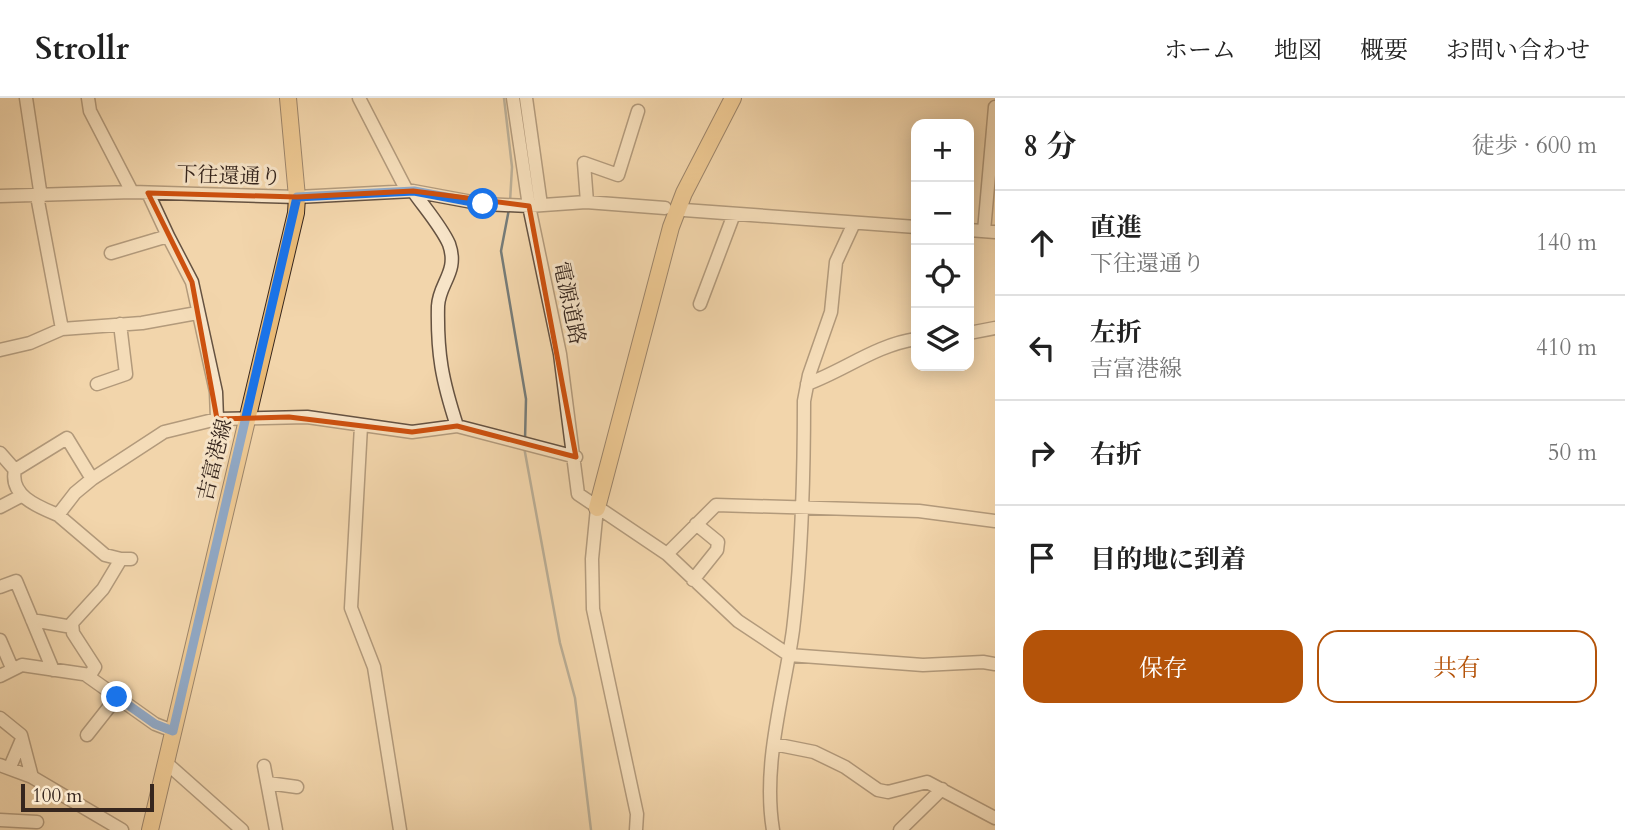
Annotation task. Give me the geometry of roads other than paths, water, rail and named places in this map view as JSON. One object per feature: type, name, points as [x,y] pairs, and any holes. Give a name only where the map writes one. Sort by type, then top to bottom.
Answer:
[{"type":"main road","name":"吉富港線","points":[[150,830],[297,197],[288,98]]},
{"type":"main road","points":[[597,508],[671,227],[684,193],[733,98]]},
{"type":"street","points":[[26,98],[39,197],[62,329]]},
{"type":"street","points":[[88,98],[90,111],[132,192]]},
{"type":"street","points":[[359,98],[410,191],[449,245],[452,269],[438,302],[438,351],[441,378],[457,426]]},
{"type":"street","name":"電源道路","points":[[513,98],[535,205],[560,354],[576,457],[578,494],[597,508]]},
{"type":"street","points":[[526,98],[535,205]]},
{"type":"street","points":[[990,231],[995,107]]},
{"type":"street","points":[[587,202],[584,163],[618,175],[638,111]]},
{"type":"street","name":"下往還通り","points":[[0,197],[132,192],[297,197],[410,191],[483,204],[587,202],[664,208]]},
{"type":"street","points":[[148,193],[187,267],[216,392],[217,419]]},
{"type":"street","points":[[684,210],[911,227]]},
{"type":"street","points":[[700,304],[734,214]]},
{"type":"street","points":[[773,830],[769,809],[774,744],[799,576],[807,384],[831,312],[836,262],[854,223]]},
{"type":"street","points":[[111,253],[169,236]]},
{"type":"street","points":[[0,350],[30,343],[62,329],[197,313]]},
{"type":"street","points":[[97,384],[126,374],[120,324]]},
{"type":"street","points":[[974,331],[995,328]]},
{"type":"street","points":[[807,384],[851,366],[879,348],[911,341]]},
{"type":"street","points":[[58,515],[75,493],[92,479],[164,432],[217,419],[248,416],[307,417],[412,432],[457,426],[576,457]]},
{"type":"street","points":[[361,426],[351,608],[374,667],[400,830]]},
{"type":"street","points":[[86,675],[90,675],[95,667],[72,623],[126,559],[105,555],[58,515],[21,496],[13,478],[15,470],[66,438],[92,479]]},
{"type":"street","points":[[0,453],[15,470]]},
{"type":"street","points":[[0,507],[21,496]]},
{"type":"street","points":[[667,554],[716,505],[919,511],[995,522]]},
{"type":"street","points":[[636,830],[637,814],[593,609],[592,559],[597,508],[667,554],[738,621],[789,655],[923,666],[983,662],[995,664]]},
{"type":"street","points":[[693,580],[717,550],[718,542],[696,524]]},
{"type":"street","points":[[0,587],[16,581],[53,670]]},
{"type":"street","points":[[32,620],[72,627]]},
{"type":"street","points":[[0,640],[12,668]]},
{"type":"street","points":[[0,676],[22,665],[86,675],[155,724],[173,731]]},
{"type":"street","points":[[87,735],[117,697]]},
{"type":"street","points":[[0,718],[22,739],[32,777]]},
{"type":"street","points":[[22,739],[5,766],[32,777],[122,830]]},
{"type":"street","points":[[774,744],[814,752],[845,767],[878,790],[888,792],[927,782],[995,818]]},
{"type":"street","points":[[165,765],[171,766],[242,830]]},
{"type":"street","points":[[264,766],[276,830]]},
{"type":"street","points":[[268,783],[298,787]]},
{"type":"street","points":[[900,830],[942,789]]},
{"type":"street","points":[[0,820],[37,822]]},
{"type":"waterway","points":[[504,98],[512,167],[510,202]]},
{"type":"waterway","points":[[509,209],[501,251],[526,399],[525,440]]},
{"type":"waterway","points":[[524,447],[560,643],[575,698],[591,830]]}]
